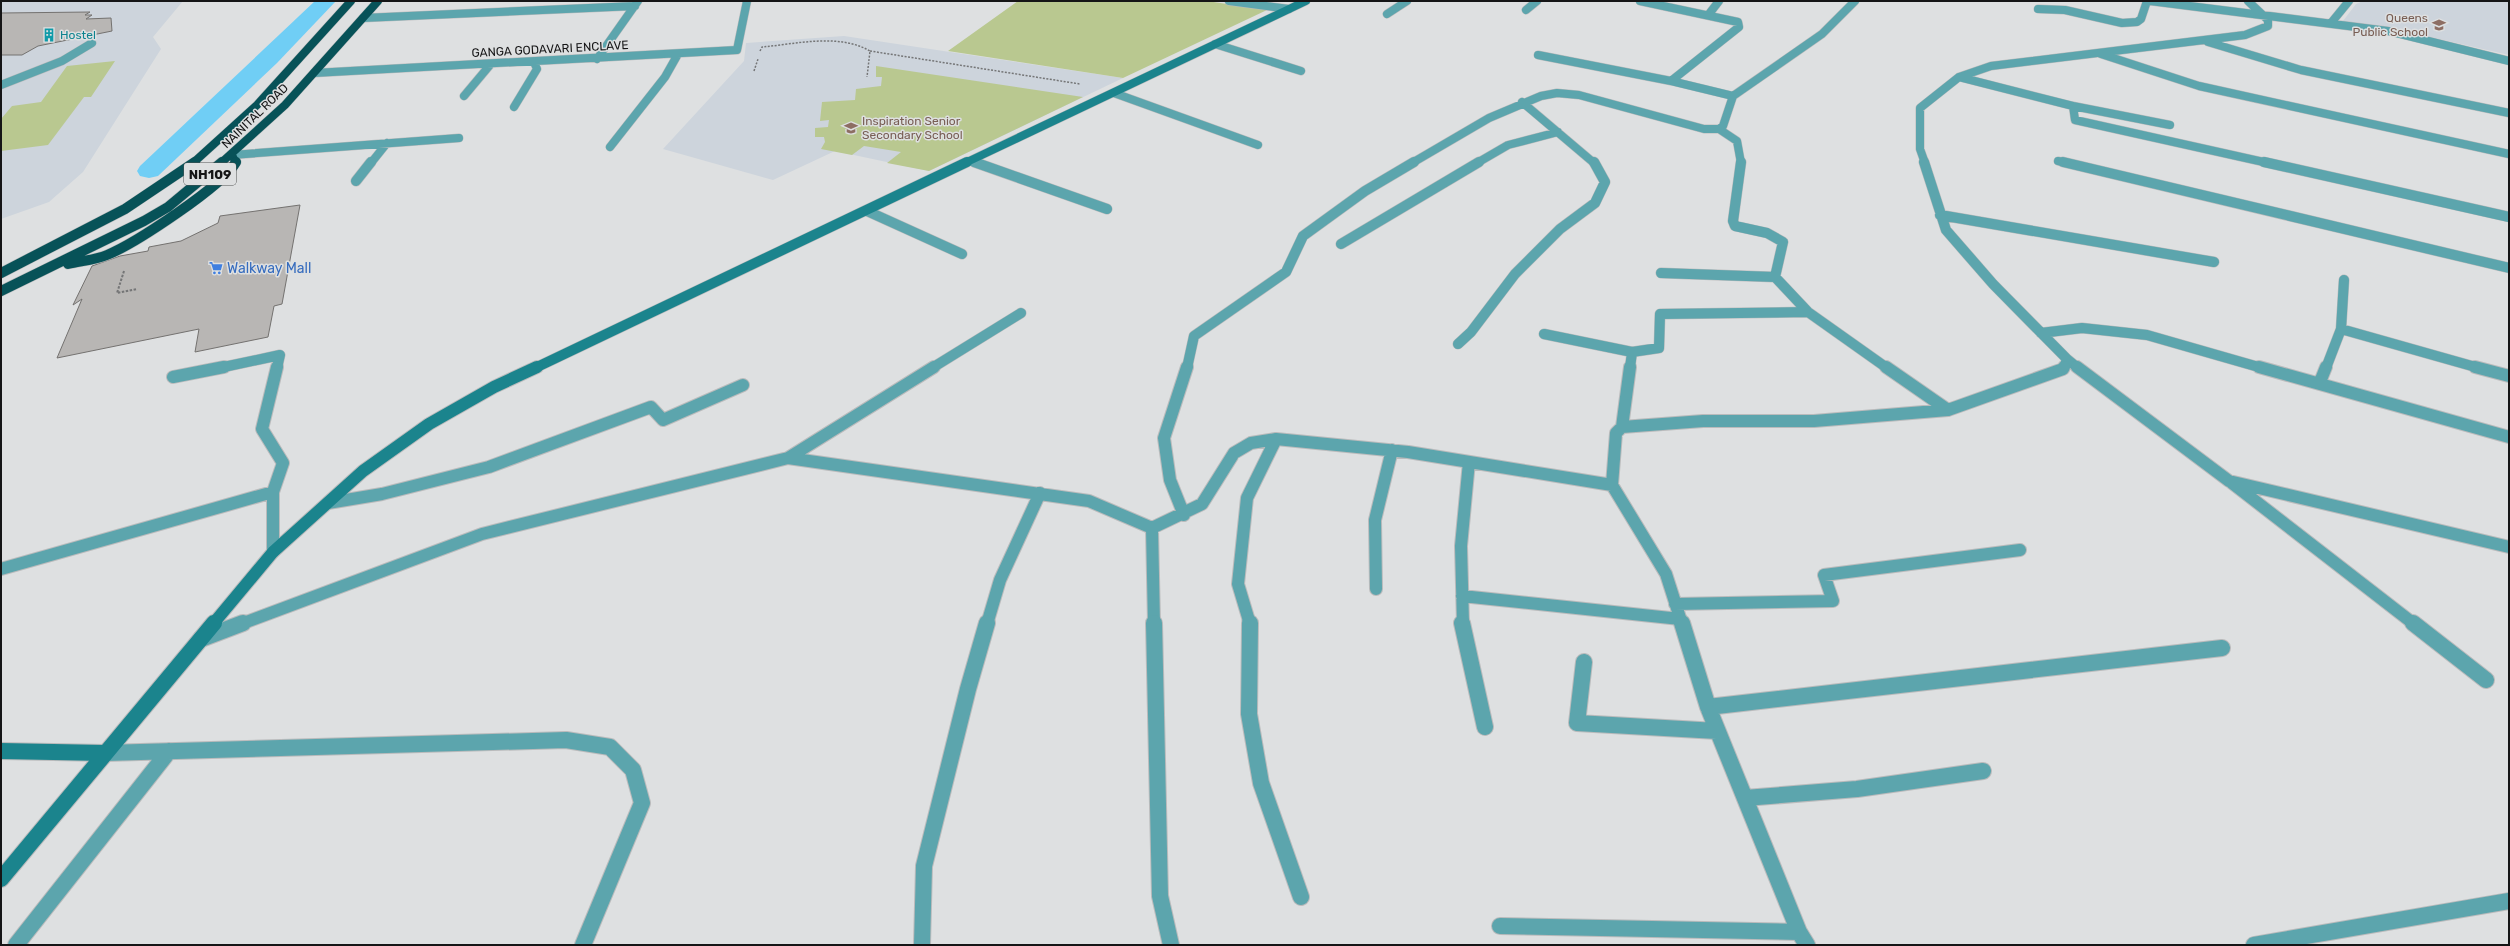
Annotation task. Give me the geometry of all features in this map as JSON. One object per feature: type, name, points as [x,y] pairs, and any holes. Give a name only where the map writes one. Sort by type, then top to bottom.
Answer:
[{"type":"highway","name":"NAINITAL ROAD","points":[[1,273],[104,222],[149,195],[196,161],[277,83],[352,1]]},
{"type":"highway","name":"NAINITAL ROAD","points":[[1,291],[168,207],[232,155],[285,105],[378,1]]},
{"type":"highway","points":[[47,268],[107,255],[159,225],[200,198],[236,163],[232,155]]},
{"type":"main road","points":[[1,879],[273,552],[364,471],[429,424],[494,387],[1306,1]]},
{"type":"main road","points":[[1,751],[105,753]]},
{"type":"street","name":"GANGA GODAVARI ENCLAVE","points":[[314,73],[597,59],[737,50],[747,1]]},
{"type":"street","points":[[1229,1],[1289,10]]},
{"type":"street","points":[[1387,14],[1407,1]]},
{"type":"street","points":[[1526,10],[1538,1]]},
{"type":"street","points":[[1640,1],[1709,14],[1738,22],[1739,27],[1671,81]]},
{"type":"street","points":[[1709,14],[1719,1]]},
{"type":"street","points":[[1719,129],[1723,126],[1733,96],[1822,34],[1855,1]]},
{"type":"street","points":[[2038,9],[2065,10],[2130,23],[2141,19],[2149,1],[2264,17],[2331,23],[2388,31],[2509,61]]},
{"type":"street","points":[[2248,1],[2268,20],[2268,26],[2245,35],[2205,41],[1991,66],[1959,77],[1938,91],[1920,108],[1920,149],[1940,215],[1946,230],[1993,284],[2067,359],[2229,481],[2486,680]]},
{"type":"street","points":[[2331,23],[2334,17],[2349,1]]},
{"type":"street","points":[[363,18],[637,3]]},
{"type":"street","points":[[597,59],[637,3]]},
{"type":"street","points":[[2205,41],[2301,70],[2509,113]]},
{"type":"street","points":[[1,85],[62,61],[92,43]]},
{"type":"street","points":[[1215,44],[1301,71]]},
{"type":"street","points":[[2098,53],[2199,86],[2509,154]]},
{"type":"street","points":[[610,147],[665,77],[678,54]]},
{"type":"street","points":[[1538,56],[1671,81],[1733,96]]},
{"type":"street","points":[[514,108],[537,69],[534,62]]},
{"type":"street","points":[[464,96],[490,64]]},
{"type":"street","points":[[1959,77],[2073,106],[2170,125]]},
{"type":"street","points":[[1117,92],[1258,145]]},
{"type":"street","points":[[1184,515],[1170,480],[1164,438],[1188,365],[1194,336],[1286,272],[1303,236],[1365,191],[1489,118],[1522,102],[1557,93],[1579,95],[1704,129],[1719,129],[1733,136],[1738,143],[1740,179],[1733,221],[1735,226],[1767,233],[1783,242],[1775,276]]},
{"type":"street","points":[[1458,344],[1471,332],[1515,274],[1560,229],[1595,203],[1605,182],[1593,162],[1522,102]]},
{"type":"street","points":[[2073,106],[2075,120],[2509,217]]},
{"type":"street","points":[[1341,244],[1508,145],[1558,132]]},
{"type":"street","points":[[232,155],[459,138]]},
{"type":"street","points":[[356,181],[387,143]]},
{"type":"street","points":[[971,161],[1107,209]]},
{"type":"street","points":[[2058,161],[2509,268]]},
{"type":"street","points":[[867,211],[962,254]]},
{"type":"street","points":[[1940,215],[2214,262]]},
{"type":"street","points":[[1661,273],[1775,276],[1808,312],[1948,410]]},
{"type":"street","points":[[2320,382],[2341,329],[2344,280]]},
{"type":"street","points":[[1544,334],[1632,352],[1659,348],[1660,314],[1808,312]]},
{"type":"street","points":[[788,458],[806,445],[1021,313]]},
{"type":"street","points":[[2041,333],[2082,328],[2147,335],[2320,382],[2509,437]]},
{"type":"street","points":[[2341,329],[2509,376]]},
{"type":"street","points":[[1622,427],[1632,352]]},
{"type":"street","points":[[174,377],[280,355],[262,429],[283,463],[273,492],[273,552]]},
{"type":"street","points":[[1500,926],[1803,939],[1717,731],[1666,574],[1612,485],[1616,432],[1622,427],[1703,421],[1814,422],[1948,410],[2063,368],[2067,359]]},
{"type":"street","points":[[328,503],[382,494],[490,467],[651,407],[663,420],[743,385]]},
{"type":"street","points":[[1276,439],[1247,498],[1238,584],[1250,624],[1249,714],[1261,783],[1301,897]]},
{"type":"street","points":[[200,640],[482,534],[788,458],[1089,500],[1152,528],[1184,515],[1202,504],[1234,453],[1251,443],[1276,439],[1392,450],[1612,485]]},
{"type":"street","points":[[1376,589],[1375,520],[1392,450]]},
{"type":"street","points":[[1469,462],[1461,546],[1462,621],[1485,727]]},
{"type":"street","points":[[2229,481],[2509,547]]},
{"type":"street","points":[[1,569],[273,492]]},
{"type":"street","points":[[922,945],[924,866],[968,689],[1000,580],[1040,493]]},
{"type":"street","points":[[1152,528],[1160,896],[1171,945]]},
{"type":"street","points":[[1675,604],[1833,602],[1824,574],[2020,550]]},
{"type":"street","points":[[1462,596],[1680,619]]},
{"type":"street","points":[[1708,707],[2222,648]]},
{"type":"street","points":[[1584,662],[1577,723],[1717,731]]},
{"type":"street","points":[[105,753],[566,740],[610,747],[633,770],[642,803],[583,945]]},
{"type":"street","points":[[16,945],[168,751]]},
{"type":"street","points":[[1745,798],[1857,789],[1983,771]]},
{"type":"street","points":[[2254,945],[2509,901]]},
{"type":"path","points":[[754,71],[762,47],[841,42],[864,46],[870,51],[1117,92]]},
{"type":"path","points":[[867,77],[870,51]]},
{"type":"shaded area","points":[[1,1],[183,1],[153,37],[161,49],[83,172],[49,202],[1,219]]},
{"type":"shaded area","name":"Queens Public School","points":[[2363,1],[2509,1],[2509,55],[2395,29],[2343,21],[2356,4]]},
{"type":"shaded area","name":"Inspiration Senior Secondary School","points":[[844,36],[1123,78],[929,171],[835,151],[773,180],[663,149],[744,61],[746,43]]},
{"type":"green space","points":[[1018,1],[1207,1],[1267,10],[1123,78],[948,51]]},
{"type":"green space","points":[[115,61],[91,97],[84,97],[48,145],[1,151],[1,119],[12,106],[41,102],[67,66]]},
{"type":"green space","points":[[876,66],[1083,97],[929,171],[887,163],[901,152],[864,146],[852,155],[821,149],[825,142],[824,137],[815,137],[815,128],[828,127],[829,120],[820,121],[822,102],[855,100],[856,89],[881,86],[882,77],[876,77]]},
{"type":"building","points":[[90,12],[85,15],[92,15],[86,19],[111,18],[112,31],[38,46],[22,55],[1,55],[1,13]]},
{"type":"building","name":"Walkway Mall","points":[[300,205],[282,304],[274,306],[268,337],[195,352],[199,329],[57,358],[82,299],[73,305],[92,266],[120,256],[148,251],[149,247],[181,241],[218,223],[220,216]]},
{"type":"waterway","points":[[149,171],[269,58],[326,1]]},
{"type":"place","name":"Queens Public School","points":[[2439,25]]},
{"type":"place","name":"Hostel","points":[[49,35]]},
{"type":"place","name":"Inspiration Senior Secondary School","points":[[851,128]]},
{"type":"place","name":"Walkway Mall","points":[[216,268]]}]
